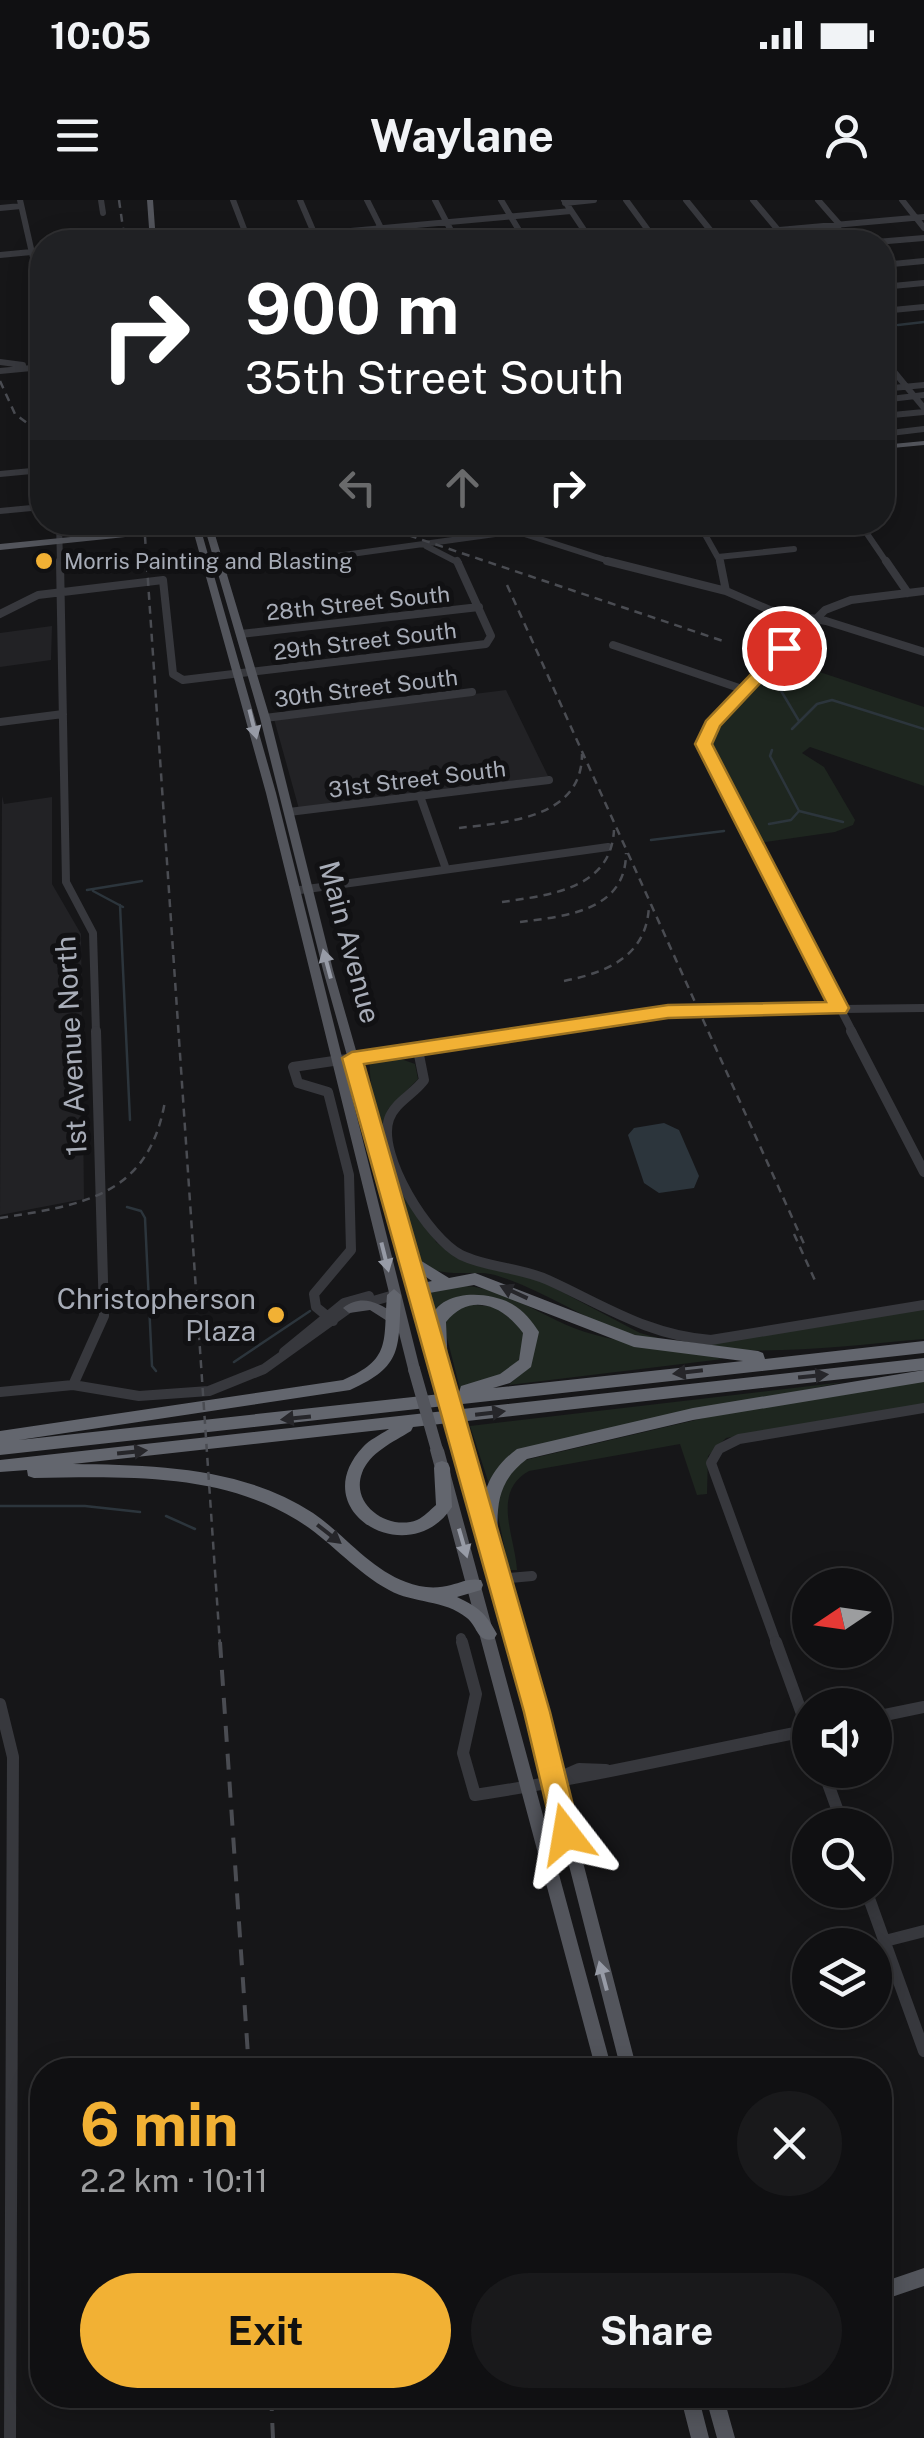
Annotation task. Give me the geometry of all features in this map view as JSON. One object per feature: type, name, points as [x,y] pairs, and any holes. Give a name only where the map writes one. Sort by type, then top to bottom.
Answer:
[{"type":"highway","points":[[410,1259],[443,1281]]},
{"type":"highway","points":[[418,1289],[443,1281],[493,1282],[580,1323],[634,1341],[683,1350],[794,1360]]},
{"type":"highway","points":[[0,1438],[345,1386],[373,1375],[390,1357],[394,1294]]},
{"type":"highway","points":[[362,1411],[506,1379],[526,1363],[530,1332],[516,1313],[497,1302],[460,1301],[438,1321],[440,1368]]},
{"type":"highway","points":[[0,1449],[924,1347]]},
{"type":"highway","points":[[0,1468],[924,1364]]},
{"type":"highway","points":[[492,1555],[490,1493],[501,1473],[523,1454],[693,1414],[924,1376]]},
{"type":"highway","points":[[416,1422],[388,1434],[358,1457],[350,1486],[357,1506],[401,1531],[426,1524],[444,1507],[442,1468]]},
{"type":"highway","points":[[0,1468],[156,1472],[230,1484],[300,1513],[330,1532],[368,1573],[398,1588],[445,1594],[475,1584]]},
{"type":"highway","points":[[427,1593],[473,1613],[488,1634]]},
{"type":"main road","points":[[150,200],[152,230]]},
{"type":"main road","points":[[895,446],[924,443]]},
{"type":"main road","points":[[0,547],[133,535]]},
{"type":"main road","points":[[181,535],[194,538],[202,548]]},
{"type":"main road","name":"Main Avenue","points":[[200,535],[218,607],[265,718],[352,1058],[492,1555],[626,2058]]},
{"type":"main road","name":"Main Avenue","points":[[205,535],[217,556],[241,637],[268,779],[394,1294],[601,2058]]},
{"type":"main road","points":[[217,556],[219,535]]},
{"type":"main road","points":[[218,607],[227,608],[241,637]]},
{"type":"main road","points":[[268,779],[275,781],[288,809]]},
{"type":"main road","points":[[394,1294],[418,1289]]},
{"type":"main road","points":[[337,1314],[372,1304],[392,1316],[404,1333]]},
{"type":"main road","points":[[475,1584],[498,1579]]},
{"type":"main road","points":[[892,2288],[924,2277]]},
{"type":"main road","points":[[692,2408],[700,2438]]},
{"type":"main road","points":[[718,2408],[726,2438]]},
{"type":"street","points":[[102,200],[103,213]]},
{"type":"street","points":[[233,200],[244,230]]},
{"type":"street","points":[[300,200],[312,230]]},
{"type":"street","points":[[367,200],[381,228]]},
{"type":"street","points":[[435,200],[451,230]]},
{"type":"street","points":[[501,200],[518,230]]},
{"type":"street","points":[[584,230],[565,201],[594,200]]},
{"type":"street","points":[[626,200],[647,230]]},
{"type":"street","points":[[686,200],[710,230]]},
{"type":"street","points":[[753,200],[778,230],[920,217]]},
{"type":"street","points":[[818,200],[840,224]]},
{"type":"street","points":[[902,200],[920,217],[924,228]]},
{"type":"street","points":[[0,208],[20,203],[30,252],[0,255]]},
{"type":"street","points":[[359,230],[571,211]]},
{"type":"street","points":[[895,240],[924,238]]},
{"type":"street","points":[[895,263],[924,260]]},
{"type":"street","points":[[895,286],[924,283]]},
{"type":"street","points":[[895,310],[924,307]]},
{"type":"street","points":[[0,362],[30,366]]},
{"type":"street","points":[[0,371],[30,368]]},
{"type":"street","points":[[895,373],[924,410],[895,414]]},
{"type":"street","points":[[895,387],[924,385]]},
{"type":"street","points":[[895,398],[924,395]]},
{"type":"street","points":[[895,432],[924,429]]},
{"type":"street","points":[[0,474],[30,471]]},
{"type":"street","points":[[0,512],[30,508]]},
{"type":"street","name":"1st Avenue North","points":[[58,535],[66,882],[93,933],[104,1316],[73,1385]]},
{"type":"street","points":[[221,571],[426,546],[477,535]]},
{"type":"street","points":[[527,535],[662,578],[726,591],[762,608],[815,619],[924,652]]},
{"type":"street","points":[[705,535],[725,570],[726,591]]},
{"type":"street","points":[[867,535],[908,593]]},
{"type":"street","name":"29th Street South","points":[[245,674],[486,644],[492,636],[458,561],[426,546]]},
{"type":"street","points":[[718,557],[794,549]]},
{"type":"street","points":[[0,614],[38,594],[163,580],[174,674],[195,680],[245,674]]},
{"type":"street","points":[[924,591],[850,600],[824,610],[712,724],[704,744],[706,757],[924,1172]]},
{"type":"street","name":"28th Street South","points":[[241,637],[478,607]]},
{"type":"street","points":[[614,645],[745,690]]},
{"type":"street","name":"30th Street South","points":[[265,718],[472,692]]},
{"type":"street","points":[[0,722],[63,714]]},
{"type":"street","name":"31st Street South","points":[[288,809],[549,780]]},
{"type":"street","points":[[420,796],[446,869]]},
{"type":"street","points":[[294,890],[608,848]]},
{"type":"street","points":[[337,1314],[315,1301],[318,1284],[351,1250],[351,1192],[328,1092],[298,1083],[293,1067],[635,1015],[924,1008]]},
{"type":"street","points":[[418,1050],[424,1080],[396,1107],[387,1130],[410,1195],[438,1236],[456,1252],[536,1274],[648,1332],[678,1339],[712,1340],[924,1305]]},
{"type":"street","points":[[0,1392],[73,1385],[140,1396],[184,1394],[232,1384],[274,1362],[337,1314],[394,1294]]},
{"type":"street","points":[[792,1688],[716,1486],[711,1463],[730,1441],[924,1408]]},
{"type":"street","points":[[498,1579],[532,1576]]},
{"type":"street","points":[[462,1638],[476,1694],[463,1753],[475,1795],[553,1781],[584,1781],[606,1770],[792,1735]]},
{"type":"street","points":[[1,1704],[14,1757],[6,1904],[6,2354],[10,2438]]},
{"type":"street","points":[[892,1714],[924,1707]]},
{"type":"street","points":[[892,1939],[924,1931]]},
{"type":"street","points":[[892,1961],[924,2051]]},
{"type":"shaded area","points":[[52,626],[51,660],[0,667],[0,633]]},
{"type":"shaded area","points":[[781,659],[924,707],[924,786],[810,747],[802,753],[824,767],[855,820],[853,825],[835,832],[758,843],[710,752],[709,734]]},
{"type":"shaded area","points":[[506,690],[548,776],[299,809],[274,719]]},
{"type":"shaded area","points":[[2,796],[4,804],[52,797],[52,884],[81,934],[84,1199],[0,1215]]},
{"type":"shaded area","points":[[398,1058],[415,1064],[418,1079],[388,1109],[383,1136],[436,1242],[461,1260],[541,1281],[640,1333],[676,1343],[924,1309],[924,1339],[772,1350],[696,1347],[659,1341],[621,1331],[495,1275],[437,1271],[429,1267],[415,1249],[398,1197],[381,1132],[370,1078],[370,1064]]},
{"type":"shaded area","points":[[664,1123],[679,1130],[699,1176],[694,1188],[659,1193],[644,1183],[628,1135],[634,1128]]},
{"type":"shaded area","points":[[461,1286],[493,1291],[602,1337],[723,1359],[509,1385],[529,1364],[536,1343],[500,1300],[433,1310],[430,1291]]},
{"type":"shaded area","points":[[466,1304],[497,1307],[524,1331],[523,1347],[507,1373],[460,1389],[444,1326],[447,1316]]},
{"type":"shaded area","points":[[924,1379],[924,1404],[726,1438],[708,1456],[707,1494],[697,1495],[680,1444],[529,1471],[517,1480],[508,1503],[517,1570],[509,1570],[497,1511],[501,1481],[521,1461],[717,1415]]},
{"type":"shaded area","points":[[844,1382],[537,1445],[489,1484],[470,1426]]},
{"type":"waterway","points":[[898,325],[924,322]]},
{"type":"waterway","points":[[777,684],[799,721]]},
{"type":"waterway","points":[[792,729],[817,704],[832,700],[924,729]]},
{"type":"waterway","points":[[772,750],[770,756],[799,811]]},
{"type":"waterway","points":[[769,824],[791,820],[799,811]]},
{"type":"waterway","points":[[799,811],[843,822]]},
{"type":"waterway","points":[[651,840],[724,831]]},
{"type":"waterway","points":[[87,890],[142,881]]},
{"type":"waterway","points":[[93,891],[120,905]]},
{"type":"waterway","points":[[120,905],[130,1120]]},
{"type":"waterway","points":[[127,1207],[141,1211],[145,1218],[152,1366],[156,1371]]},
{"type":"waterway","points":[[234,1362],[310,1311]]},
{"type":"waterway","points":[[0,1506],[85,1506],[140,1512]]},
{"type":"waterway","points":[[166,1516],[195,1529]]},
{"type":"railway","points":[[119,200],[123,230]]},
{"type":"railway","points":[[0,381],[15,414],[30,425]]},
{"type":"railway","points":[[145,535],[220,1645]]},
{"type":"railway","points":[[408,535],[723,641]]},
{"type":"railway","points":[[507,585],[805,1246]]},
{"type":"railway","points":[[459,828],[520,819],[556,804],[570,792],[579,775],[582,754]]},
{"type":"railway","points":[[502,902],[558,892],[590,877],[610,850],[614,830]]},
{"type":"railway","points":[[520,922],[574,913],[605,899],[623,872],[626,853]]},
{"type":"railway","points":[[564,981],[596,972],[623,958],[642,936],[649,904]]},
{"type":"railway","points":[[0,1218],[84,1200],[128,1176],[144,1158],[157,1133],[165,1101]]},
{"type":"railway","points":[[794,1234],[817,1285]]},
{"type":"railway","points":[[220,1642],[248,2058]]},
{"type":"railway","points":[[272,2408],[273,2438]]},
{"type":"place","name":"Morris Painting and Blasting","points":[[44,561]]},
{"type":"place","name":"Christopherson Plaza","points":[[276,1315]]},
{"type":"route","points":[[566,1834],[537,1712],[352,1058],[624,1016],[840,1008],[706,757],[704,736],[712,724],[784,648]]}]
